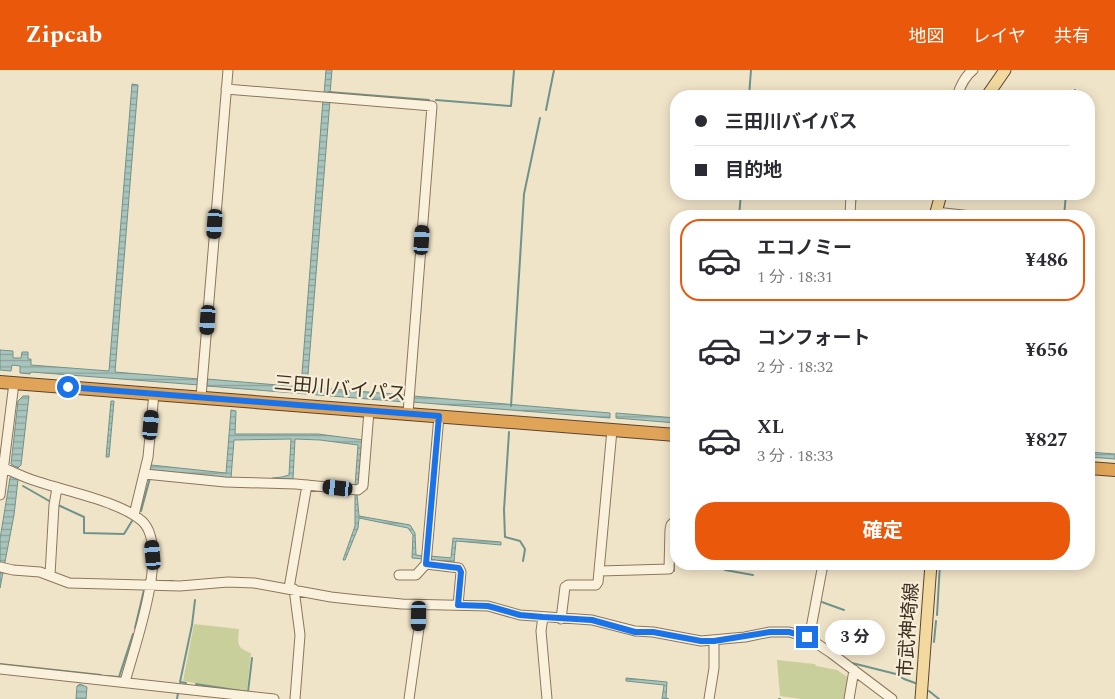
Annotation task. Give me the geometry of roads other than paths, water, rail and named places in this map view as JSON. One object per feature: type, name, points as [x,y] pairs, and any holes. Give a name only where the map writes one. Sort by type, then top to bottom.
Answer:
[{"type":"highway","name":"三田川バイパス","points":[[0,382],[670,435]]},
{"type":"highway","points":[[1095,468],[1115,470]]},
{"type":"main road","points":[[991,90],[1005,70]]},
{"type":"main road","name":"市武神埼線","points":[[921,699],[931,570]]},
{"type":"street","points":[[201,397],[228,70]]},
{"type":"street","points":[[959,90],[968,74],[973,70]]},
{"type":"street","points":[[226,89],[432,106],[408,413]]},
{"type":"street","points":[[0,495],[14,383]]},
{"type":"street","points":[[134,515],[148,458],[154,393]]},
{"type":"street","points":[[145,474],[225,482],[307,485],[356,490],[363,486],[369,411]]},
{"type":"street","points":[[399,574],[416,574],[426,564],[439,416]]},
{"type":"street","points":[[561,616],[565,587],[568,585],[596,585],[598,582],[612,430]]},
{"type":"street","points":[[2,467],[38,482],[100,501],[134,515],[148,529],[152,540],[153,555],[151,584],[125,682]]},
{"type":"street","points":[[295,699],[300,635],[291,587],[307,485]]},
{"type":"street","points":[[50,575],[54,505],[57,488]]},
{"type":"street","points":[[600,571],[670,569],[670,530]]},
{"type":"street","points":[[426,564],[459,568],[461,572],[458,603]]},
{"type":"street","points":[[2,568],[40,572],[69,582],[180,586],[254,582],[291,587],[331,597],[419,605],[458,603],[488,606],[520,615],[561,616],[592,620],[635,632],[653,632],[701,641],[714,641],[770,632],[789,632],[808,635],[892,699]]},
{"type":"street","points":[[808,635],[822,570]]},
{"type":"street","points":[[409,699],[419,628],[419,605]]},
{"type":"street","points":[[543,617],[541,631],[547,699]]},
{"type":"street","points":[[709,699],[714,668],[714,641]]},
{"type":"street","points":[[0,669],[125,682],[185,694],[274,699]]},
{"type":"street","points":[[850,699],[854,670]]},
{"type":"water","points":[[326,70],[332,70],[330,94],[324,94]]},
{"type":"water","points":[[132,84],[138,85],[115,372],[199,379],[199,385],[31,372],[30,374],[20,373],[20,366],[12,365],[11,371],[0,370],[0,350],[13,351],[13,358],[21,358],[22,352],[28,352],[28,359],[31,359],[31,365],[109,371]]},
{"type":"water","points":[[323,99],[330,100],[307,387],[405,395],[405,402],[207,386],[207,379],[301,387]]},
{"type":"water","points":[[23,396],[29,396],[21,465],[18,468],[11,464],[18,401]]},
{"type":"water","points":[[413,396],[610,413],[610,418],[412,402]]},
{"type":"water","points":[[111,401],[114,401],[109,457],[106,457]]},
{"type":"water","points":[[231,410],[236,411],[235,434],[318,434],[364,440],[357,494],[359,516],[410,525],[415,533],[416,555],[423,556],[423,559],[412,558],[413,535],[408,528],[359,518],[358,528],[345,560],[343,560],[355,526],[358,445],[295,439],[293,479],[272,479],[289,475],[291,439],[234,440],[231,478],[150,470],[151,465],[226,473]]},
{"type":"water","points":[[616,413],[670,418],[670,422],[616,418]]},
{"type":"water","points":[[1095,452],[1115,454],[1115,459],[1095,457]]},
{"type":"water","points":[[12,476],[17,477],[18,480],[14,515],[0,588],[0,539],[10,478]]},
{"type":"water","points":[[453,538],[501,542],[501,545],[456,541],[454,562],[430,560],[430,556],[451,558]]},
{"type":"water","points":[[626,678],[667,682],[666,698],[669,699],[662,699],[664,685],[626,681]]},
{"type":"water","points":[[80,684],[87,687],[86,699],[76,699],[77,686]]},
{"type":"waterway","points":[[436,100],[511,106],[514,70]]},
{"type":"waterway","points":[[546,110],[554,70]]},
{"type":"waterway","points":[[749,90],[751,70]]},
{"type":"waterway","points":[[329,92],[429,100]]},
{"type":"waterway","points":[[511,406],[524,194],[540,118]]},
{"type":"waterway","points":[[740,200],[740,210]]},
{"type":"waterway","points":[[855,200],[855,204]]},
{"type":"waterway","points":[[1065,200],[1065,210]]},
{"type":"waterway","points":[[509,432],[504,510],[505,537],[520,541],[525,549],[523,561]]},
{"type":"waterway","points":[[141,511],[150,478]]},
{"type":"waterway","points":[[23,486],[51,502]]},
{"type":"waterway","points":[[58,505],[84,517],[84,533],[124,534],[132,521]]},
{"type":"waterway","points":[[725,570],[753,575]]},
{"type":"waterway","points":[[937,615],[940,570]]},
{"type":"waterway","points":[[155,581],[173,581]]},
{"type":"waterway","points":[[135,628],[144,590]]},
{"type":"waterway","points":[[186,683],[180,682],[192,625],[195,600]]},
{"type":"waterway","points":[[819,601],[844,610]]},
{"type":"waterway","points":[[934,642],[936,621]]},
{"type":"waterway","points":[[107,676],[119,677],[133,634]]},
{"type":"waterway","points":[[196,684],[248,692],[252,658]]},
{"type":"waterway","points":[[852,663],[896,674],[918,684]]},
{"type":"waterway","points":[[0,664],[101,675]]},
{"type":"waterway","points":[[929,691],[939,699]]},
{"type":"waterway","points":[[177,699],[178,693]]}]
